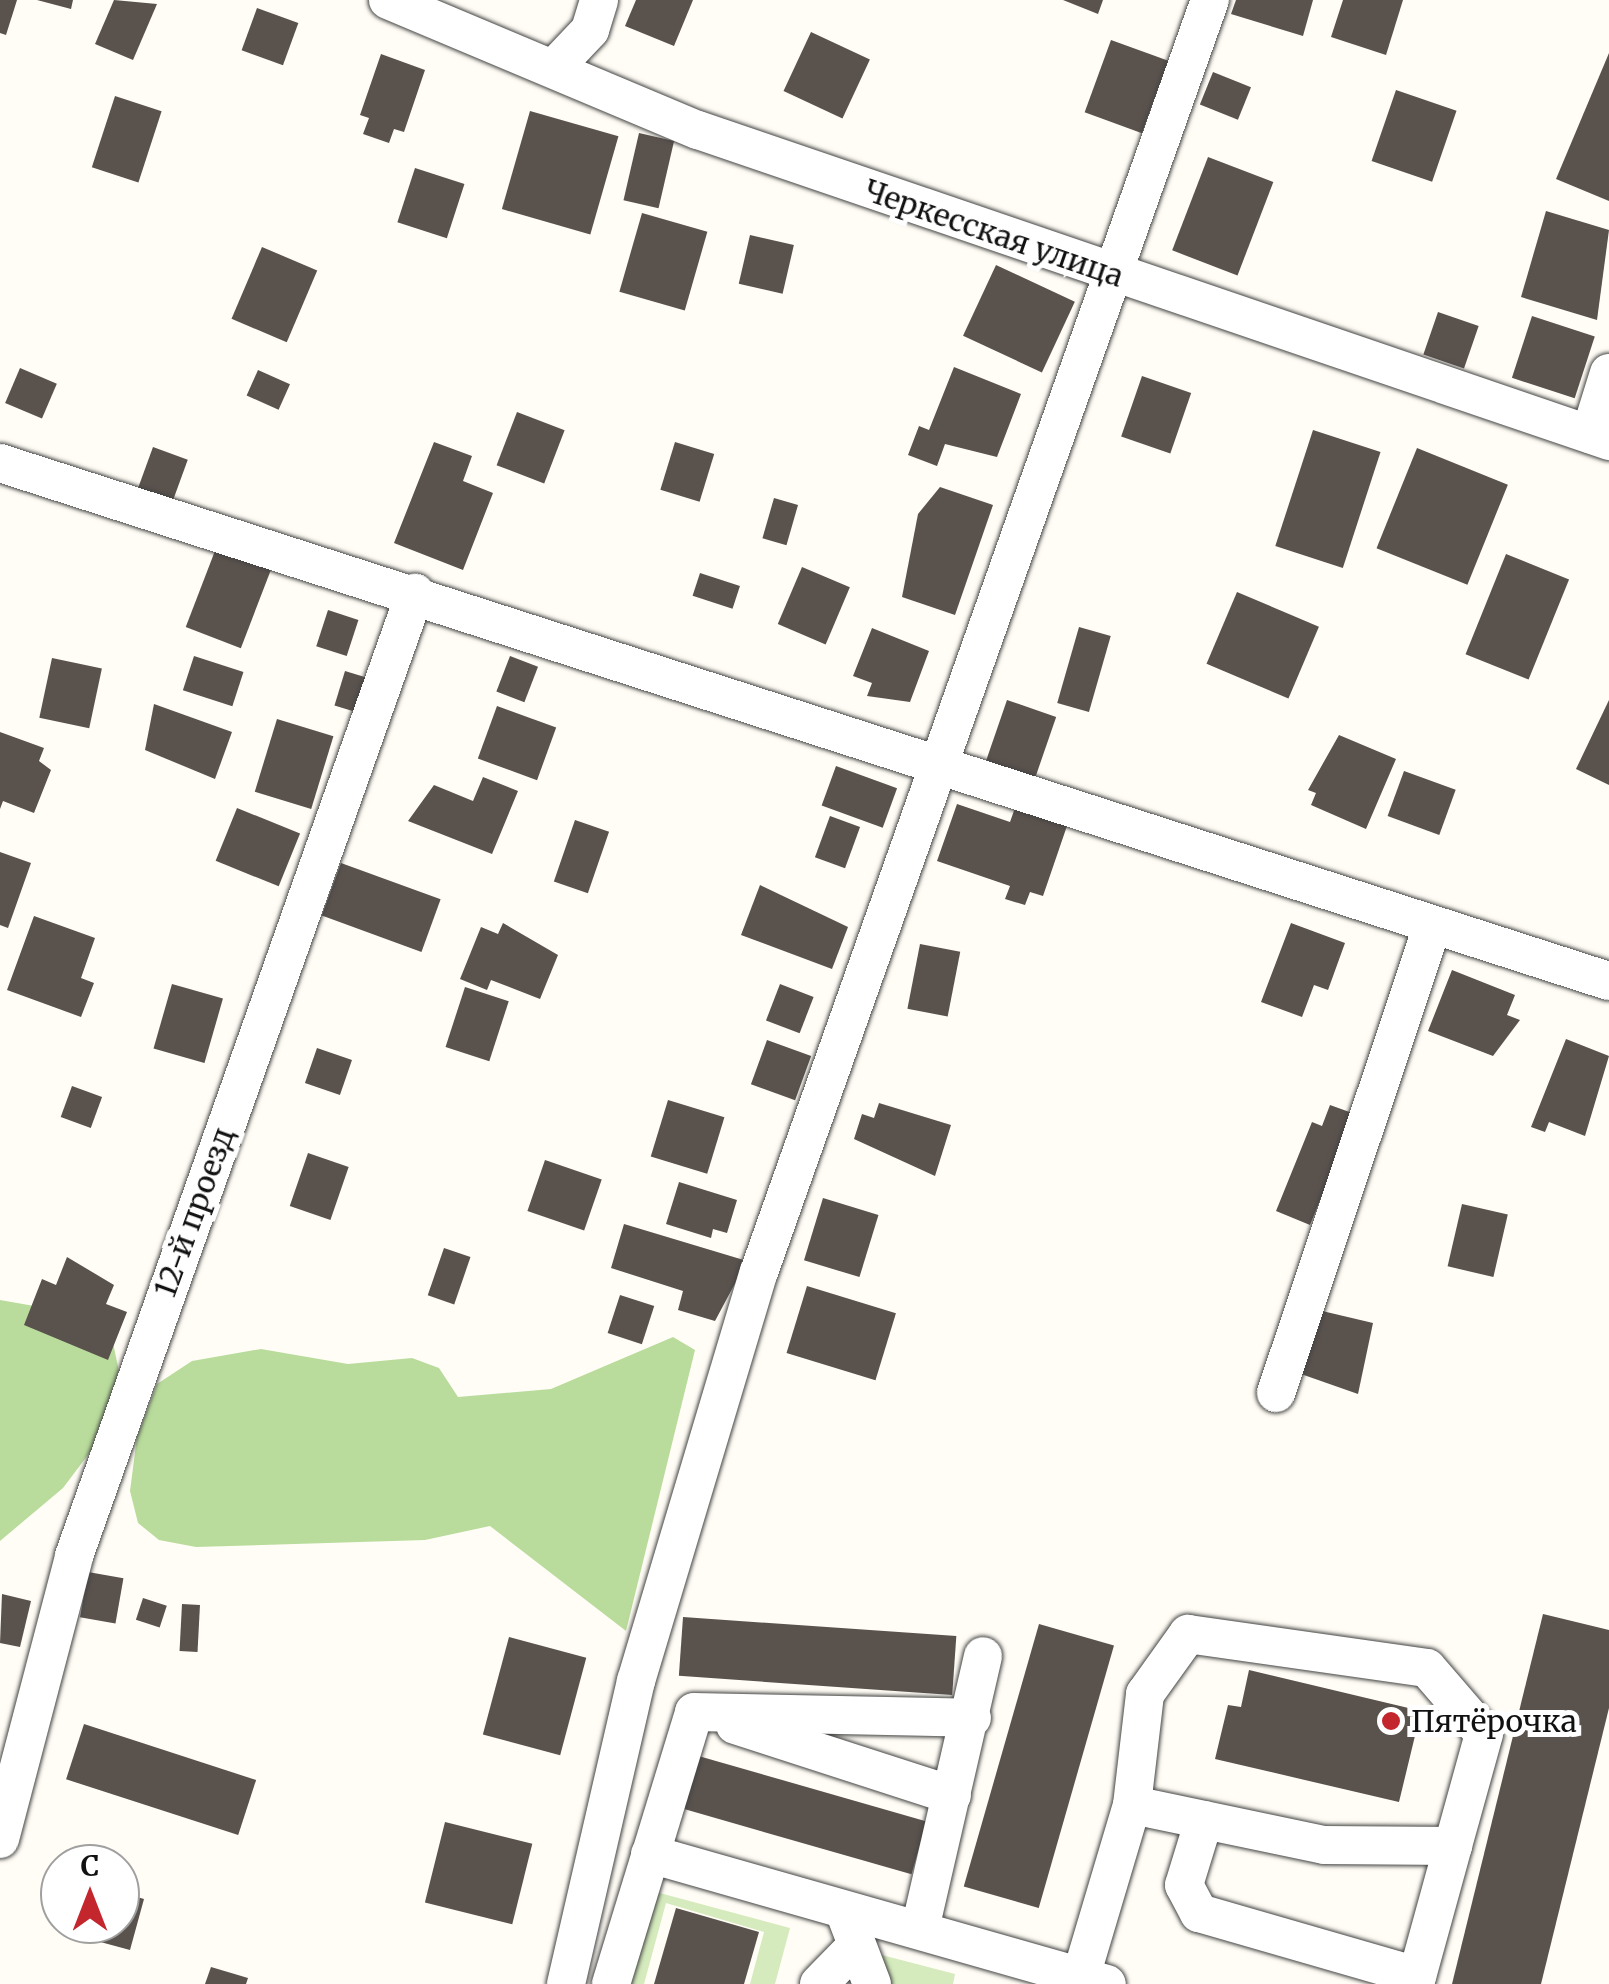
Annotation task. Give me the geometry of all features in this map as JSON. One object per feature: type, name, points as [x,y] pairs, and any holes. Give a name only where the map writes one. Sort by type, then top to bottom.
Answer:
[{"type":"street","name":"Черкесская улица","points":[[388,0],[698,130],[1115,276],[1600,438]]},
{"type":"street","points":[[555,67],[590,30],[598,0]]},
{"type":"street","points":[[566,1984],[663,1592],[759,1272],[934,762],[1115,276],[1210,0]]},
{"type":"street","points":[[1600,438],[1609,373]]},
{"type":"street","points":[[0,464],[415,593],[1609,981]]},
{"type":"street","name":"12-й проезд","points":[[0,1839],[93,1498],[415,593]]},
{"type":"street","points":[[1276,1393],[1432,926]]},
{"type":"street","points":[[650,1854],[849,1930],[920,1929],[1094,1980],[1132,1805],[1146,1694],[1188,1634],[1272,1640],[1426,1668],[1484,1734],[1416,1980],[1199,1913],[1184,1885],[1204,1820]]},
{"type":"street","points":[[920,1929],[972,1718],[983,1656]]},
{"type":"street","points":[[694,1712],[972,1718]]},
{"type":"street","points":[[694,1712],[952,1794]]},
{"type":"street","points":[[611,1984],[694,1712]]},
{"type":"street","points":[[1132,1805],[1324,1844],[1453,1846]]},
{"type":"street","points":[[819,1984],[849,1930]]},
{"type":"street","points":[[849,1930],[872,1984]]},
{"type":"green space","points":[[0,1300],[108,1319],[121,1381],[103,1435],[63,1488],[0,1541]]},
{"type":"green space","points":[[673,1337],[695,1350],[626,1631],[490,1526],[425,1540],[196,1547],[159,1540],[138,1523],[130,1491],[137,1437],[157,1384],[192,1361],[261,1349],[348,1364],[412,1358],[439,1368],[458,1397],[551,1389]]},
{"type":"green space","points":[[630,1885],[790,1928],[775,1984],[750,1984],[764,1932],[666,1903],[644,1984],[603,1984]]},
{"type":"green space","points":[[878,1954],[955,1974],[953,1984],[891,1984]]},
{"type":"building","points":[[0,0],[17,0],[6,35],[0,33]]},
{"type":"building","points":[[37,0],[73,0],[71,9]]},
{"type":"building","points":[[114,0],[157,4],[133,60],[95,44]]},
{"type":"building","points":[[636,0],[693,0],[674,46],[625,26]]},
{"type":"building","points":[[1063,0],[1103,0],[1098,14]]},
{"type":"building","points":[[1236,0],[1313,0],[1303,36],[1231,14]]},
{"type":"building","points":[[1343,0],[1403,0],[1386,55],[1331,37]]},
{"type":"building","points":[[257,8],[298,23],[283,65],[242,50]]},
{"type":"building","points":[[811,32],[870,59],[842,118],[784,91]]},
{"type":"building","points":[[1111,40],[1168,61],[1142,133],[1085,112]]},
{"type":"building","points":[[1609,53],[1609,201],[1556,179]]},
{"type":"building","points":[[381,54],[425,70],[404,132],[394,129],[389,143],[363,134],[369,118],[360,115]]},
{"type":"building","points":[[1213,72],[1251,87],[1238,120],[1200,104]]},
{"type":"building","points":[[1396,90],[1457,111],[1432,182],[1372,161]]},
{"type":"building","points":[[115,96],[162,111],[138,182],[92,167]]},
{"type":"building","points":[[530,111],[618,136],[590,234],[502,209]]},
{"type":"building","points":[[639,133],[674,141],[659,208],[623,200]]},
{"type":"building","points":[[1208,157],[1273,182],[1238,275],[1172,250]]},
{"type":"building","points":[[415,168],[464,184],[447,238],[397,222]]},
{"type":"building","points":[[1546,211],[1609,230],[1597,320],[1521,297]]},
{"type":"building","points":[[642,213],[707,232],[685,311],[619,292]]},
{"type":"building","points":[[750,235],[794,245],[783,294],[739,284]]},
{"type":"building","points":[[262,247],[317,270],[287,342],[232,319]]},
{"type":"building","points":[[996,265],[1075,302],[1042,372],[963,336]]},
{"type":"building","points":[[1438,312],[1479,326],[1464,369],[1423,355]]},
{"type":"building","points":[[1532,316],[1595,336],[1575,398],[1512,378]]},
{"type":"building","points":[[954,367],[1021,394],[997,457],[945,444],[937,466],[908,455],[919,426],[929,430]]},
{"type":"building","points":[[20,368],[57,384],[42,419],[5,403]]},
{"type":"building","points":[[258,370],[290,384],[279,410],[247,396]]},
{"type":"building","points":[[1142,376],[1191,393],[1170,453],[1121,437]]},
{"type":"building","points":[[517,412],[565,430],[544,483],[497,465]]},
{"type":"building","points":[[1313,430],[1381,452],[1343,568],[1275,546]]},
{"type":"building","points":[[434,442],[472,456],[463,481],[493,493],[463,570],[394,543]]},
{"type":"building","points":[[675,442],[714,454],[700,502],[660,490]]},
{"type":"building","points":[[153,447],[188,460],[171,507],[136,494]]},
{"type":"building","points":[[1417,448],[1508,485],[1467,585],[1377,548]]},
{"type":"building","points":[[940,487],[993,505],[955,615],[902,597],[918,514]]},
{"type":"building","points":[[774,498],[798,505],[786,545],[762,538]]},
{"type":"building","points":[[218,543],[273,564],[241,648],[186,627]]},
{"type":"building","points":[[1506,554],[1569,579],[1529,680],[1466,654]]},
{"type":"building","points":[[802,567],[850,587],[826,644],[778,624]]},
{"type":"building","points":[[700,573],[740,586],[733,609],[693,596]]},
{"type":"building","points":[[1237,592],[1319,627],[1288,699],[1207,664]]},
{"type":"building","points":[[328,610],[358,620],[347,656],[316,646]]},
{"type":"building","points":[[1079,627],[1111,636],[1089,712],[1057,703]]},
{"type":"building","points":[[872,628],[929,651],[910,702],[867,696],[872,683],[853,676]]},
{"type":"building","points":[[194,656],[243,672],[232,706],[183,690]]},
{"type":"building","points":[[510,656],[538,667],[524,702],[496,691]]},
{"type":"building","points":[[52,658],[102,669],[89,728],[39,718]]},
{"type":"building","points":[[345,671],[368,678],[357,712],[334,705]]},
{"type":"building","points":[[1007,700],[1056,717],[1035,777],[986,761]]},
{"type":"building","points":[[1609,700],[1609,785],[1576,769]]},
{"type":"building","points":[[154,704],[232,732],[215,779],[145,750]]},
{"type":"building","points":[[497,706],[556,728],[537,780],[478,759]]},
{"type":"building","points":[[277,719],[333,736],[311,809],[255,792]]},
{"type":"building","points":[[0,732],[44,748],[39,761],[51,770],[34,813],[3,801],[0,809]]},
{"type":"building","points":[[1339,735],[1396,759],[1366,829],[1311,805],[1316,793],[1308,790]]},
{"type":"building","points":[[836,766],[897,788],[883,828],[822,805]]},
{"type":"building","points":[[1404,771],[1456,790],[1439,835],[1388,816]]},
{"type":"building","points":[[483,777],[518,791],[492,854],[408,821],[434,785],[473,801]]},
{"type":"building","points":[[957,804],[1010,822],[1016,805],[1068,823],[1043,896],[1030,892],[1025,905],[1005,899],[1010,886],[937,861]]},
{"type":"building","points":[[237,808],[300,833],[279,886],[216,861]]},
{"type":"building","points":[[830,816],[860,827],[845,868],[815,857]]},
{"type":"building","points":[[575,820],[609,832],[588,893],[554,881]]},
{"type":"building","points":[[0,852],[31,863],[8,928],[0,925]]},
{"type":"building","points":[[341,863],[441,899],[421,952],[322,916]]},
{"type":"building","points":[[760,885],[848,927],[832,969],[741,935]]},
{"type":"building","points":[[34,916],[95,938],[81,978],[94,983],[81,1017],[7,990]]},
{"type":"building","points":[[503,923],[558,955],[540,999],[491,980],[487,990],[460,979],[481,927],[498,934]]},
{"type":"building","points":[[1291,923],[1345,943],[1328,990],[1314,985],[1302,1017],[1261,1002]]},
{"type":"building","points":[[920,944],[960,952],[948,1017],[907,1009]]},
{"type":"building","points":[[1452,970],[1515,995],[1507,1015],[1520,1020],[1493,1056],[1428,1031]]},
{"type":"building","points":[[172,984],[223,999],[204,1063],[154,1048]]},
{"type":"building","points":[[780,984],[814,997],[800,1033],[766,1020]]},
{"type":"building","points":[[465,987],[509,1001],[489,1061],[446,1047]]},
{"type":"building","points":[[1566,1039],[1609,1056],[1585,1136],[1549,1122],[1545,1132],[1531,1127]]},
{"type":"building","points":[[767,1040],[811,1056],[795,1100],[751,1084]]},
{"type":"building","points":[[317,1048],[352,1060],[340,1095],[305,1083]]},
{"type":"building","points":[[72,1086],[102,1097],[91,1128],[61,1117]]},
{"type":"building","points":[[668,1100],[724,1117],[707,1174],[651,1156]]},
{"type":"building","points":[[879,1103],[951,1125],[935,1176],[854,1139],[862,1114],[874,1118]]},
{"type":"building","points":[[1330,1105],[1355,1114],[1310,1225],[1276,1211],[1312,1122],[1322,1126]]},
{"type":"building","points":[[308,1153],[349,1167],[330,1220],[290,1206]]},
{"type":"building","points":[[545,1160],[602,1180],[584,1231],[527,1211]]},
{"type":"building","points":[[679,1182],[737,1200],[727,1233],[713,1229],[711,1238],[666,1224]]},
{"type":"building","points":[[823,1198],[878,1215],[859,1277],[804,1260]]},
{"type":"building","points":[[1462,1204],[1508,1215],[1493,1277],[1448,1266]]},
{"type":"building","points":[[624,1224],[747,1261],[715,1321],[678,1310],[683,1291],[611,1268]]},
{"type":"building","points":[[444,1248],[470,1257],[454,1304],[428,1295]]},
{"type":"building","points":[[67,1257],[114,1285],[106,1304],[127,1312],[108,1360],[24,1325],[42,1279],[56,1285]]},
{"type":"building","points":[[807,1286],[896,1313],[875,1380],[787,1353]]},
{"type":"building","points":[[620,1295],[654,1306],[642,1344],[608,1333]]},
{"type":"building","points":[[1318,1310],[1373,1323],[1358,1394],[1301,1374]]},
{"type":"building","points":[[88,1572],[123,1578],[115,1624],[80,1617]]},
{"type":"building","points":[[2,1594],[31,1601],[20,1647],[0,1643]]},
{"type":"building","points":[[143,1598],[167,1606],[160,1628],[136,1620]]},
{"type":"building","points":[[182,1604],[200,1605],[198,1652],[180,1651]]},
{"type":"building","points":[[1543,1614],[1609,1630],[1609,1708],[1541,1984],[1452,1984]]},
{"type":"building","points":[[683,1617],[956,1636],[952,1695],[679,1676]]},
{"type":"building","points":[[1039,1624],[1114,1645],[1039,1908],[964,1886]]},
{"type":"building","points":[[509,1637],[586,1658],[560,1755],[483,1735]]},
{"type":"building","points":[[1249,1670],[1421,1711],[1399,1802],[1215,1759],[1228,1705],[1241,1707]]},
{"type":"building","points":[[84,1724],[256,1780],[238,1835],[66,1779]]},
{"type":"building","points":[[695,1755],[927,1821],[912,1874],[680,1808]]},
{"type":"building","points":[[445,1822],[532,1844],[512,1924],[425,1903]]},
{"type":"building","points":[[676,1908],[759,1932],[744,1984],[654,1984]]},
{"type":"building","points":[[108,1944],[132,1944],[130,1950]]},
{"type":"building","points":[[211,1967],[248,1978],[246,1984],[205,1984]]},
{"type":"place","name":"Пятёрочка","points":[[1391,1721]]}]
